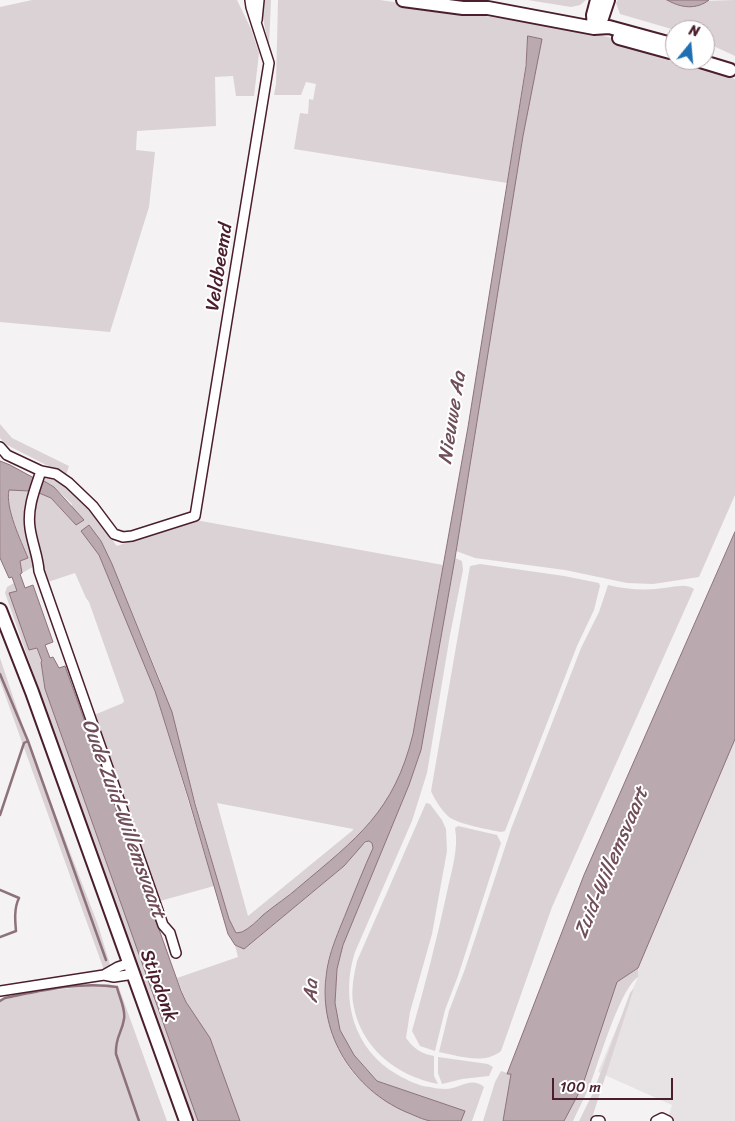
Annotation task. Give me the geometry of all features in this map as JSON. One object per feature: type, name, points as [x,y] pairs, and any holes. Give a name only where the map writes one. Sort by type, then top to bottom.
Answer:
[{"type":"main road","points":[[403,0],[463,8],[488,8]]},
{"type":"main road","points":[[464,0],[488,8],[594,28],[609,27],[665,42]]},
{"type":"main road","points":[[594,28],[593,14],[597,0]]},
{"type":"main road","points":[[594,28],[602,18],[608,0]]},
{"type":"main road","points":[[594,28],[608,35],[665,51]]},
{"type":"main road","points":[[715,62],[733,70]]},
{"type":"main road","points":[[715,65],[733,70]]},
{"type":"main road","name":"Stipdonk","points":[[0,610],[32,692],[186,1121]]},
{"type":"street","name":"Veldbeemd","points":[[41,471],[56,474],[69,483],[93,506],[114,534],[123,537],[132,536],[195,516],[269,64],[250,7],[250,0]]},
{"type":"street","name":"Veldbeemd","points":[[257,25],[258,0]]},
{"type":"street","points":[[0,447],[7,455],[41,471],[30,506],[29,527],[39,559],[39,571],[163,924],[170,933],[176,953]]},
{"type":"street","points":[[0,991],[104,975],[114,978],[132,969]]},
{"type":"street","points":[[656,1121],[662,1118],[668,1121]]},
{"type":"shaded area","points":[[32,0],[237,0],[251,29],[259,53],[254,96],[236,96],[233,76],[215,77],[216,126],[137,131],[136,150],[155,152],[149,207],[110,332],[0,322],[0,7]]},
{"type":"shaded area","points":[[263,0],[271,0],[269,46],[261,9]]},
{"type":"shaded area","points":[[278,0],[380,0],[578,30],[665,54],[665,70],[711,70],[735,79],[735,495],[699,577],[653,584],[627,583],[565,570],[475,558],[456,551],[523,136],[541,39],[528,36],[528,50],[507,183],[294,149],[300,113],[308,114],[309,99],[313,100],[316,84],[306,82],[301,95],[274,95],[276,84]]},
{"type":"shaded area","points":[[528,0],[586,0],[580,5],[571,7]]},
{"type":"shaded area","points":[[618,0],[667,0],[671,2],[735,0],[735,56],[715,47],[715,20],[665,20],[665,27],[620,14],[616,3]]},
{"type":"shaded area","points":[[0,424],[12,438],[69,466],[66,475],[7,445],[0,438]]},
{"type":"shaded area","points":[[45,479],[55,480],[75,494],[95,516],[117,546],[190,519],[443,565],[413,734],[405,761],[395,784],[384,804],[356,838],[295,891],[242,932],[236,933],[229,919],[160,680],[112,564],[101,541],[89,525],[93,544],[155,691],[214,886],[160,901],[94,715],[124,701],[89,602],[75,573],[48,582],[43,569],[32,512],[39,491],[39,493],[51,498],[68,516],[72,504],[54,487],[44,481]],"holes":[[[217,803],[353,829],[248,916]]]},
{"type":"shaded area","points":[[9,489],[29,491],[25,521],[34,562],[33,567],[22,573],[20,561],[28,558],[11,514],[8,497]]},
{"type":"shaded area","points":[[455,558],[462,561],[463,570],[427,773],[412,821],[355,952],[349,987],[350,1005],[361,1037],[370,1052],[383,1064],[398,1075],[417,1084],[445,1089],[470,1083],[479,1084],[484,1087],[472,1121],[461,1121],[464,1111],[377,1081],[354,1055],[340,1030],[335,1003],[337,969],[343,945],[419,757]]},
{"type":"shaded area","points":[[480,564],[564,576],[599,583],[600,586],[594,610],[577,646],[505,831],[501,832],[453,820],[441,808],[431,791],[470,566]]},
{"type":"shaded area","points":[[14,583],[17,591],[10,593],[29,650],[38,648],[42,661],[45,689],[198,1121],[191,1121],[5,593],[7,587]]},
{"type":"shaded area","points":[[608,585],[639,589],[689,586],[694,589],[552,907],[501,1051],[487,1058],[479,1059],[439,1052],[449,1011],[465,969],[511,829],[581,648],[599,612]]},
{"type":"shaded area","points":[[0,658],[31,750],[98,925],[111,968],[104,970],[0,681]]},
{"type":"shaded area","points":[[735,739],[735,1121],[667,1121],[672,1105],[598,1072],[638,977],[638,968]]},
{"type":"shaded area","points":[[426,803],[430,804],[446,829],[447,851],[432,934],[410,1012],[406,1038],[418,1050],[434,1056],[434,1076],[438,1084],[408,1074],[382,1057],[363,1033],[357,1019],[352,998],[357,961]]},
{"type":"shaded area","points":[[458,826],[497,835],[501,843],[458,976],[445,1010],[435,1051],[420,1046],[412,1031],[443,910],[455,852],[455,828]]},
{"type":"shaded area","points":[[369,841],[372,843],[373,848],[336,937],[329,959],[325,984],[328,1015],[333,1036],[341,1054],[351,1070],[363,1083],[377,1095],[394,1105],[431,1121],[240,1121],[210,1038],[186,1002],[177,978],[238,957],[235,945],[244,949],[344,866],[362,845]]},
{"type":"shaded area","points":[[638,968],[638,977],[624,995],[585,1097],[573,1121],[564,1121],[582,1087],[617,982]]},
{"type":"shaded area","points":[[109,984],[119,988],[167,1121],[0,1121],[0,1000],[46,991]]},
{"type":"shaded area","points":[[634,988],[591,1121],[579,1121],[593,1093],[630,993]]},
{"type":"shaded area","points":[[438,1057],[488,1064],[493,1067],[489,1076],[462,1079],[442,1084],[438,1073]]},
{"type":"shaded area","points":[[501,1071],[511,1074],[503,1121],[483,1121],[495,1082]]},
{"type":"water","points":[[667,0],[709,0],[694,7],[688,7]]},
{"type":"water","points":[[528,36],[542,39],[523,136],[455,558],[421,750],[409,785],[343,945],[337,969],[335,1003],[340,1030],[354,1055],[377,1081],[465,1111],[461,1121],[431,1121],[406,1112],[387,1102],[370,1089],[344,1058],[334,1039],[328,1019],[325,999],[326,977],[331,951],[373,848],[372,843],[369,841],[365,842],[344,866],[244,949],[235,945],[228,934],[155,691],[99,555],[81,531],[89,525],[101,541],[172,712],[195,804],[229,919],[236,933],[242,932],[295,891],[356,838],[384,804],[405,761],[413,734],[468,427],[526,66]]},
{"type":"water","points":[[0,461],[34,478],[33,481],[41,484],[44,481],[54,487],[84,520],[76,525],[51,498],[31,488],[29,491],[9,490],[8,497],[11,515],[28,558],[20,561],[22,573],[20,574],[25,588],[33,585],[53,642],[45,645],[50,658],[53,657],[59,668],[65,666],[181,991],[186,1002],[210,1038],[240,1121],[198,1121],[45,689],[42,661],[37,648],[29,650],[9,593],[17,591],[12,577],[9,578],[0,558]]},
{"type":"water","name":"Zuid-Willemsvaart","points":[[735,532],[735,739],[638,968],[617,982],[582,1087],[564,1121],[503,1121],[511,1074],[507,1074],[584,875]]},
{"type":"waterway","points":[[0,674],[28,741],[24,743],[0,815]]},
{"type":"waterway","points":[[28,741],[106,960]]},
{"type":"waterway","points":[[0,890],[19,898],[15,918],[16,931],[0,937]]},
{"type":"waterway","points":[[0,1001],[5,998],[32,992],[75,986],[103,985],[117,987],[124,1015],[116,1054],[139,1121]]},
{"type":"water label","name":"Nieuwe Aa","points":[[453,418]]},
{"type":"water label","name":"Oude Zuid-Willemsvaart","points":[[123,819]]},
{"type":"water label","name":"Aa","points":[[312,991]]}]
